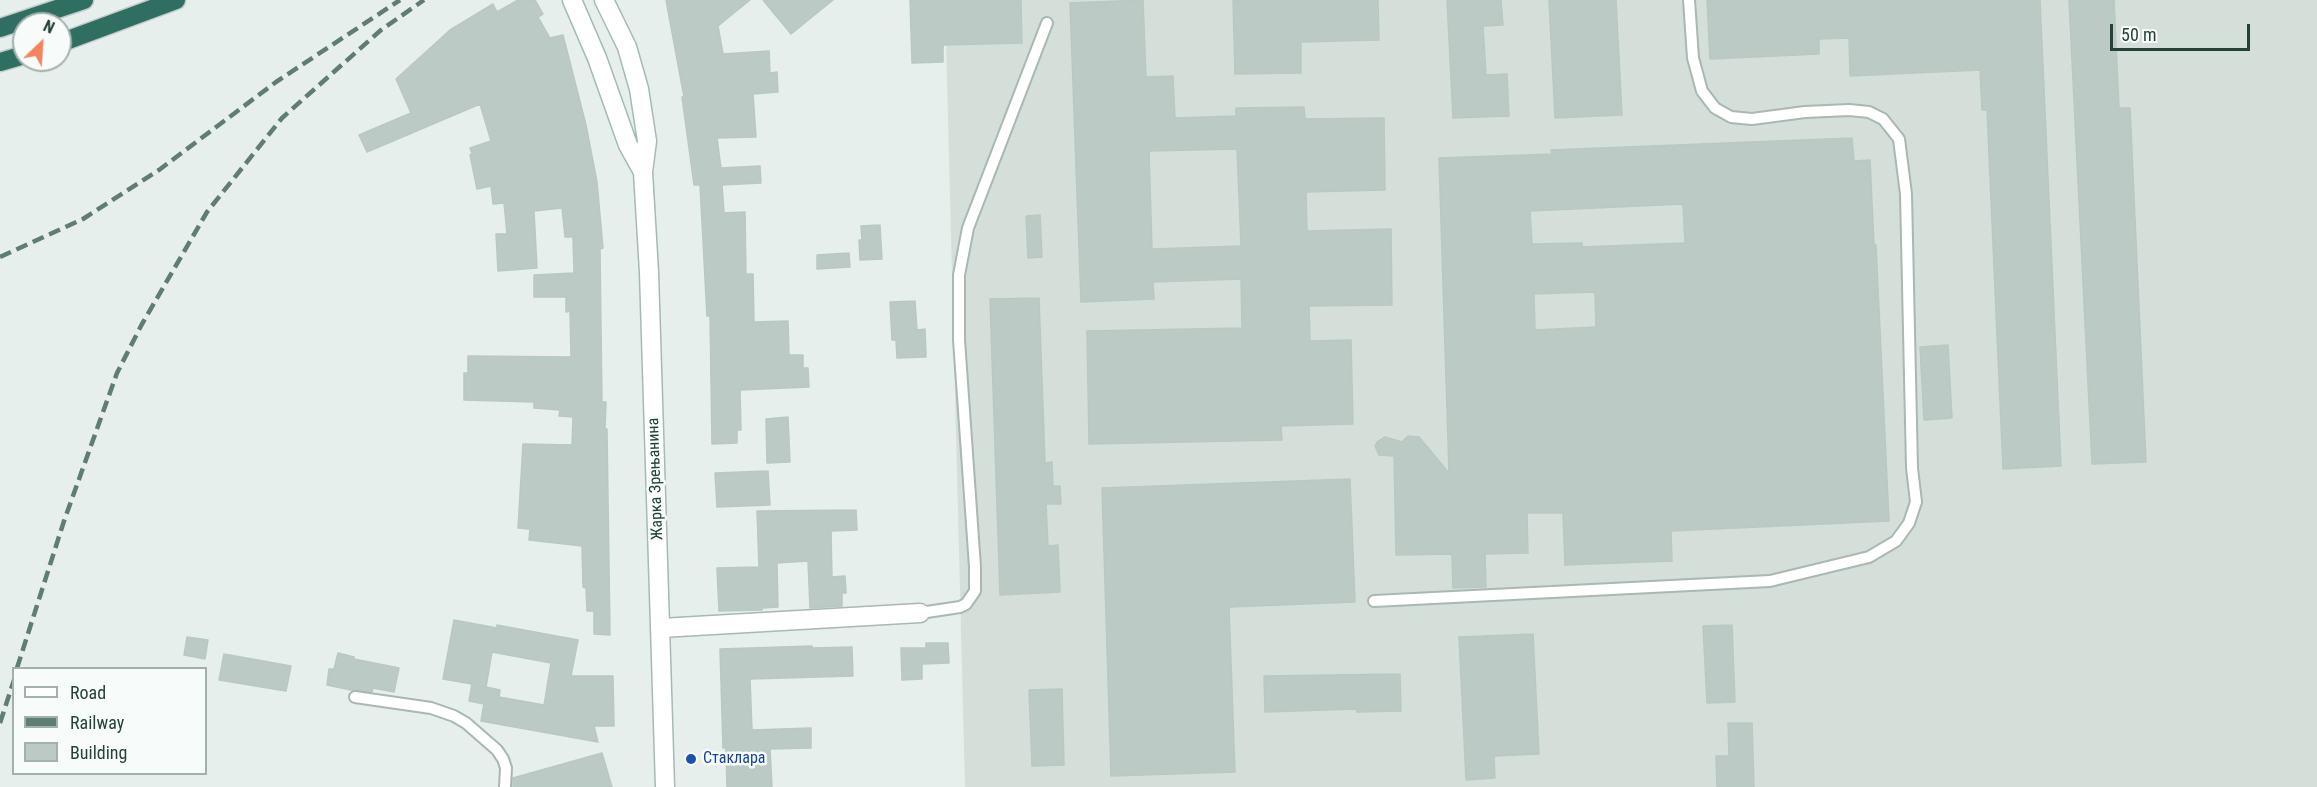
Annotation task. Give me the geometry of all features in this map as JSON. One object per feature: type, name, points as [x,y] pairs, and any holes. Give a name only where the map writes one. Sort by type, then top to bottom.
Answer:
[{"type":"highway","points":[[0,28],[84,0]]},
{"type":"highway","points":[[72,39],[176,0]]},
{"type":"street","name":"Жарка Зрењанина","points":[[572,0],[597,58],[628,145],[643,172]]},
{"type":"street","name":"Жарка Зрењанина","points":[[604,0],[627,47],[639,88],[647,141],[643,172],[649,283],[665,787]]},
{"type":"street","points":[[661,628],[920,613]]},
{"type":"lane","points":[[1374,601],[1770,581],[1869,557],[1896,541],[1909,523],[1916,501],[1912,468],[1906,194],[1899,139],[1883,119],[1869,112],[1849,110],[1805,112],[1752,119],[1731,117],[1714,108],[1702,91],[1693,58],[1689,0]]},
{"type":"lane","points":[[920,613],[960,607],[966,604],[975,591],[959,340],[959,275],[968,228],[1047,23]]},
{"type":"lane","points":[[355,696],[431,708],[466,723],[504,759],[505,787]]},
{"type":"shaded area","points":[[945,0],[2317,0],[2317,787],[965,787]]},
{"type":"building","points":[[518,0],[535,0],[543,14],[538,17],[550,38],[563,35],[586,125],[597,182],[603,248],[600,249],[602,402],[606,402],[605,429],[607,429],[610,635],[594,634],[594,611],[587,611],[586,588],[583,587],[582,546],[529,540],[530,529],[518,528],[523,444],[572,445],[573,417],[559,416],[560,410],[534,408],[534,402],[464,400],[464,373],[468,373],[468,356],[571,357],[570,311],[566,312],[566,297],[534,297],[534,275],[574,273],[573,237],[565,237],[562,208],[534,211],[537,268],[498,271],[496,234],[507,234],[504,203],[493,204],[491,186],[477,189],[470,155],[472,154],[470,148],[491,141],[480,104],[367,152],[359,135],[411,113],[396,79],[450,30],[493,4],[497,12]]},
{"type":"building","points":[[666,0],[750,0],[718,26],[723,54],[769,51],[770,73],[777,72],[778,92],[753,94],[756,137],[717,138],[721,168],[760,166],[761,183],[722,185],[724,213],[745,212],[746,274],[753,274],[754,322],[788,321],[789,355],[803,355],[803,368],[808,368],[809,387],[740,390],[741,430],[737,430],[737,443],[712,444],[710,316],[707,316],[700,185],[694,185],[682,97],[684,97]]},
{"type":"building","points":[[763,0],[833,0],[791,34]]},
{"type":"building","points":[[910,0],[1021,0],[1022,43],[943,45],[943,62],[912,63]]},
{"type":"building","points":[[1143,0],[1146,77],[1173,76],[1175,118],[1236,116],[1236,108],[1304,107],[1305,119],[1384,118],[1385,190],[1306,192],[1307,231],[1391,229],[1392,305],[1309,306],[1310,341],[1351,340],[1353,424],[1281,426],[1282,440],[1089,444],[1087,331],[1242,328],[1241,279],[1153,282],[1154,299],[1081,302],[1070,3]],"holes":[[[1237,149],[1241,246],[1152,249],[1149,151]]]},
{"type":"building","points":[[1233,0],[1378,0],[1379,40],[1301,42],[1301,73],[1235,74]]},
{"type":"building","points":[[1447,0],[1501,0],[1503,25],[1483,26],[1486,75],[1507,74],[1509,116],[1453,118]]},
{"type":"building","points":[[1549,0],[1616,0],[1622,115],[1555,118]]},
{"type":"building","points":[[1707,0],[2040,0],[2061,466],[2003,469],[1987,110],[1982,110],[1980,70],[1850,76],[1849,38],[1819,39],[1819,54],[1710,59]]},
{"type":"building","points":[[2069,0],[2114,0],[2119,108],[2130,108],[2146,462],[2092,464]]},
{"type":"building","points":[[1852,138],[1854,161],[1870,160],[1889,521],[1671,531],[1672,561],[1565,565],[1563,513],[1527,513],[1528,553],[1485,554],[1486,587],[1453,588],[1452,554],[1396,555],[1394,456],[1379,455],[1375,446],[1377,442],[1385,437],[1402,442],[1408,436],[1419,437],[1449,473],[1439,158],[1552,154],[1551,150]],"holes":[[[1683,204],[1685,243],[1582,247],[1582,243],[1532,244],[1530,211]],[[1595,292],[1596,327],[1535,330],[1534,294]]]},
{"type":"building","points":[[1040,215],[1042,257],[1028,258],[1026,216]]},
{"type":"building","points":[[880,225],[882,259],[860,260],[861,226]]},
{"type":"building","points":[[849,253],[850,267],[817,269],[817,255]]},
{"type":"building","points":[[1039,298],[1045,463],[1052,462],[1053,486],[1060,486],[1061,504],[1046,504],[1048,546],[1058,545],[1060,592],[1000,595],[990,299]]},
{"type":"building","points":[[915,301],[917,330],[925,329],[926,357],[897,358],[896,340],[892,340],[890,302]]},
{"type":"building","points":[[1948,345],[1952,418],[1924,420],[1920,347]]},
{"type":"building","points":[[788,417],[790,462],[767,463],[766,419]]},
{"type":"building","points":[[768,471],[770,505],[717,507],[715,473]]},
{"type":"building","points":[[1350,479],[1355,602],[1229,607],[1235,772],[1111,776],[1102,488]]},
{"type":"building","points":[[856,510],[857,530],[831,531],[832,577],[845,576],[846,593],[842,593],[842,606],[810,608],[808,561],[777,563],[778,607],[762,608],[762,610],[719,611],[717,568],[759,567],[757,511]]},
{"type":"building","points":[[454,620],[497,628],[497,625],[578,640],[571,676],[613,676],[614,726],[594,726],[598,742],[481,721],[484,704],[469,701],[472,684],[443,679]],"holes":[[[492,652],[551,663],[544,705],[499,697],[500,690],[486,687]]]},
{"type":"building","points":[[1732,625],[1735,702],[1707,703],[1703,626]]},
{"type":"building","points":[[1533,634],[1539,754],[1494,756],[1495,778],[1466,780],[1459,637]]},
{"type":"building","points":[[187,637],[208,640],[205,659],[184,655]]},
{"type":"building","points":[[926,643],[948,643],[949,663],[922,664],[922,679],[902,680],[901,648],[926,648]]},
{"type":"building","points":[[812,646],[812,648],[852,647],[853,676],[750,679],[752,730],[811,728],[811,748],[770,749],[772,787],[727,787],[726,748],[723,748],[720,649]]},
{"type":"building","points":[[338,653],[354,657],[354,659],[399,668],[394,692],[373,688],[372,692],[351,690],[327,685],[329,669],[334,669]]},
{"type":"building","points":[[224,654],[291,666],[286,691],[219,680]]},
{"type":"building","points":[[1400,674],[1401,711],[1357,712],[1356,709],[1265,712],[1264,676]]},
{"type":"building","points":[[1062,689],[1064,765],[1032,766],[1029,690]]},
{"type":"building","points":[[1728,723],[1752,723],[1754,787],[1717,787],[1716,756],[1729,756]]},
{"type":"building","points":[[602,753],[612,787],[513,787],[513,778]]},
{"type":"railway","points":[[0,257],[83,219],[159,170],[276,82],[400,0]]},
{"type":"railway","points":[[17,667],[64,521],[117,373],[142,324],[207,212],[282,118],[381,30],[424,0]]},
{"type":"railway","points":[[0,723],[12,686]]},
{"type":"place","name":"Стаклара","points":[[691,759]]}]
